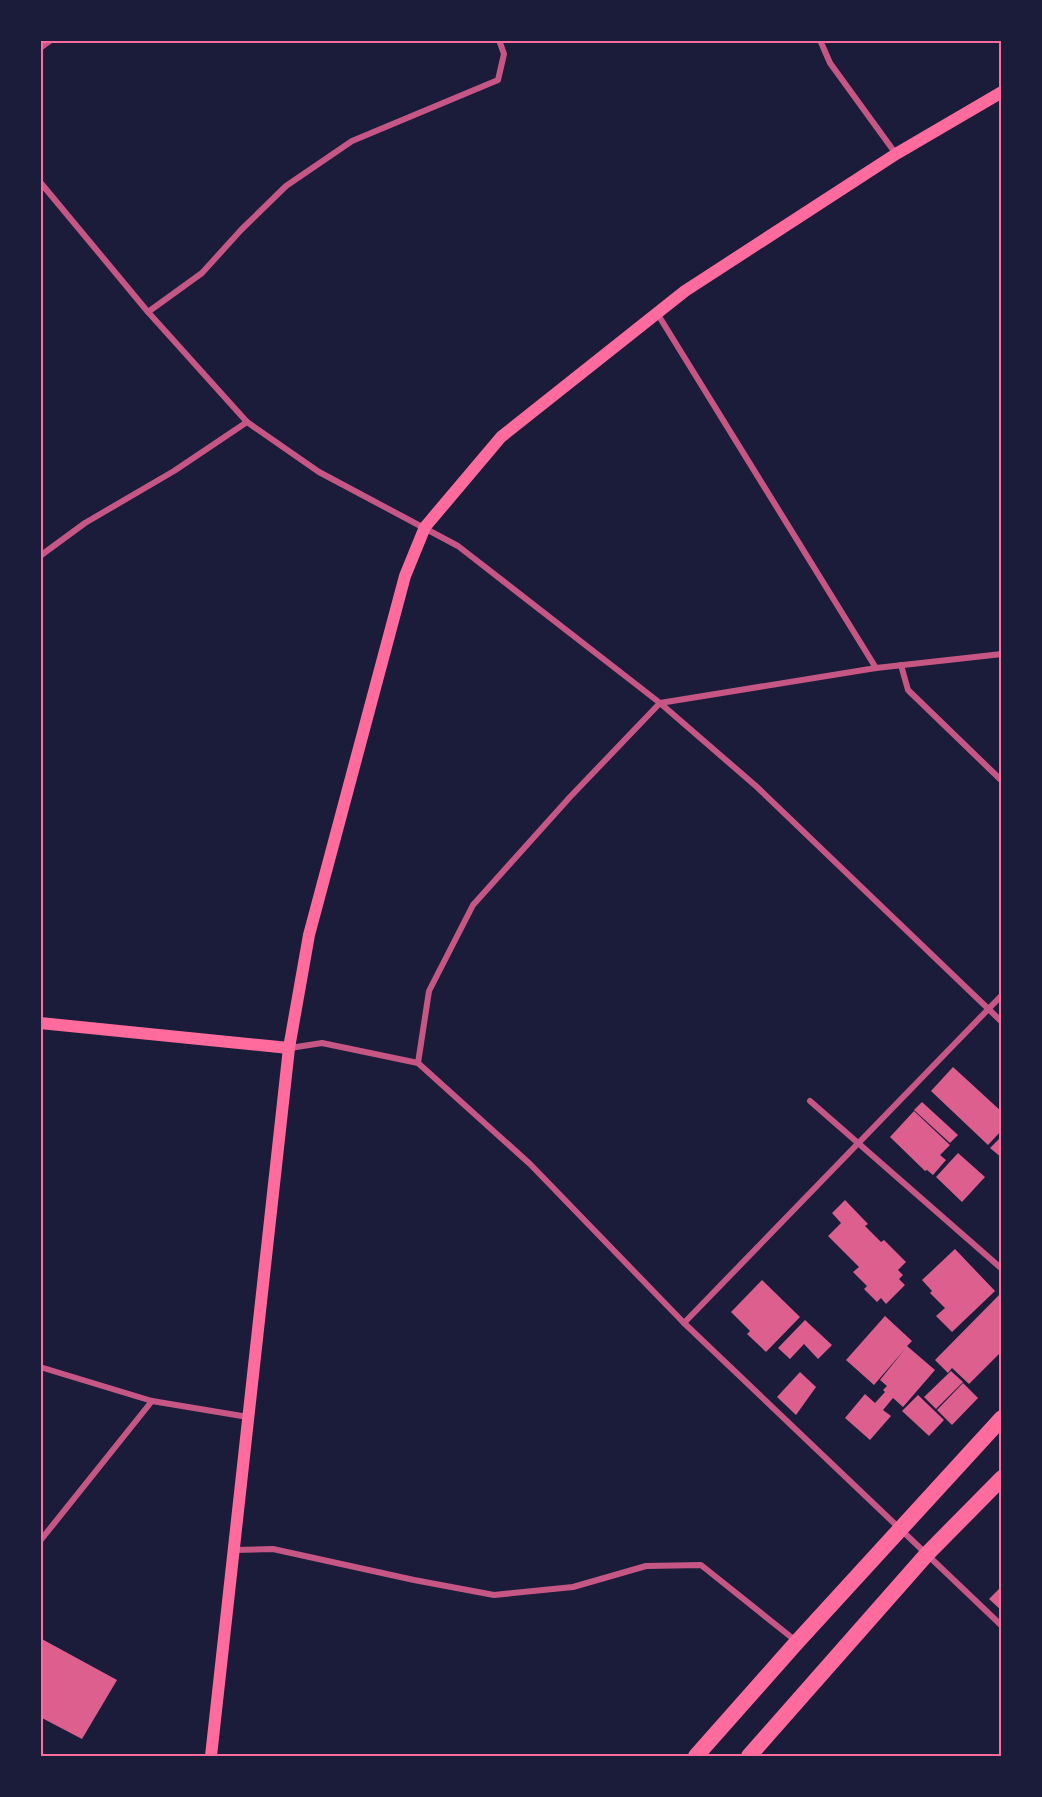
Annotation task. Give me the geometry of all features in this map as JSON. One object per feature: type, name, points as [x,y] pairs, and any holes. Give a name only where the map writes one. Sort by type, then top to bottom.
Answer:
[{"type":"highway","points":[[696,1756],[1002,1418]]},
{"type":"highway","points":[[749,1756],[927,1554],[1002,1478]]},
{"type":"main road","points":[[211,1756],[289,1048],[309,935],[405,576],[425,527],[501,437],[685,291],[896,154],[1002,92]]},
{"type":"main road","points":[[40,1023],[289,1048]]},
{"type":"street","points":[[40,48],[51,40]]},
{"type":"street","points":[[148,312],[202,273],[241,230],[286,186],[352,141],[498,80],[504,54],[499,40]]},
{"type":"street","points":[[820,40],[830,63],[896,154]]},
{"type":"street","points":[[40,182],[148,312],[247,422],[319,472],[458,546],[660,702],[757,787],[1002,1022]]},
{"type":"street","points":[[657,313],[876,668]]},
{"type":"street","points":[[40,556],[85,523],[174,471],[247,422]]},
{"type":"street","points":[[418,1063],[429,991],[473,905],[570,797],[660,702],[876,668],[1002,654]]},
{"type":"street","points":[[901,665],[908,690],[1002,781]]},
{"type":"street","points":[[684,1323],[1002,995]]},
{"type":"street","points":[[289,1048],[322,1042],[418,1063],[530,1164],[684,1323],[1002,1626]]},
{"type":"street","points":[[810,1101],[1002,1269]]},
{"type":"street","points":[[40,1367],[152,1401],[248,1417]]},
{"type":"street","points":[[40,1541],[152,1401]]},
{"type":"street","points":[[234,1550],[273,1549],[494,1595],[573,1587],[646,1566],[701,1565],[797,1642]]},
{"type":"building","points":[[953,1067],[1002,1112],[1002,1130],[988,1145],[931,1091]]},
{"type":"building","points":[[922,1102],[958,1135],[950,1143],[914,1110]]},
{"type":"building","points":[[914,1111],[950,1145],[940,1155],[946,1160],[933,1175],[925,1171],[890,1137]]},
{"type":"building","points":[[1002,1136],[1002,1158],[990,1148]]},
{"type":"building","points":[[958,1153],[985,1177],[962,1202],[936,1177]]},
{"type":"building","points":[[845,1200],[868,1224],[865,1226],[881,1242],[884,1240],[906,1262],[898,1270],[903,1275],[899,1279],[905,1285],[886,1304],[881,1298],[877,1302],[864,1289],[867,1286],[853,1272],[859,1267],[828,1236],[841,1223],[832,1213]]},
{"type":"building","points":[[955,1249],[995,1291],[952,1332],[936,1316],[945,1308],[930,1293],[932,1291],[922,1280]]},
{"type":"building","points":[[762,1280],[800,1317],[766,1352],[747,1334],[750,1331],[731,1312]]},
{"type":"building","points":[[1002,1292],[1002,1351],[969,1384],[952,1368],[948,1373],[935,1360]]},
{"type":"building","points":[[885,1316],[912,1341],[907,1346],[935,1370],[903,1407],[893,1398],[883,1410],[891,1416],[870,1440],[845,1418],[865,1394],[875,1403],[885,1392],[883,1390],[887,1386],[880,1380],[905,1349],[874,1385],[846,1360]]},
{"type":"building","points":[[805,1320],[832,1345],[818,1359],[804,1344],[790,1359],[778,1348]]},
{"type":"building","points":[[951,1371],[963,1382],[936,1409],[924,1397]]},
{"type":"building","points":[[800,1372],[816,1387],[796,1415],[777,1397]]},
{"type":"building","points":[[963,1383],[978,1398],[952,1425],[937,1410]]},
{"type":"building","points":[[918,1395],[944,1420],[929,1436],[902,1411]]},
{"type":"building","points":[[1002,1586],[1002,1611],[989,1599]]},
{"type":"building","points":[[40,1638],[117,1680],[82,1739],[40,1717]]}]
